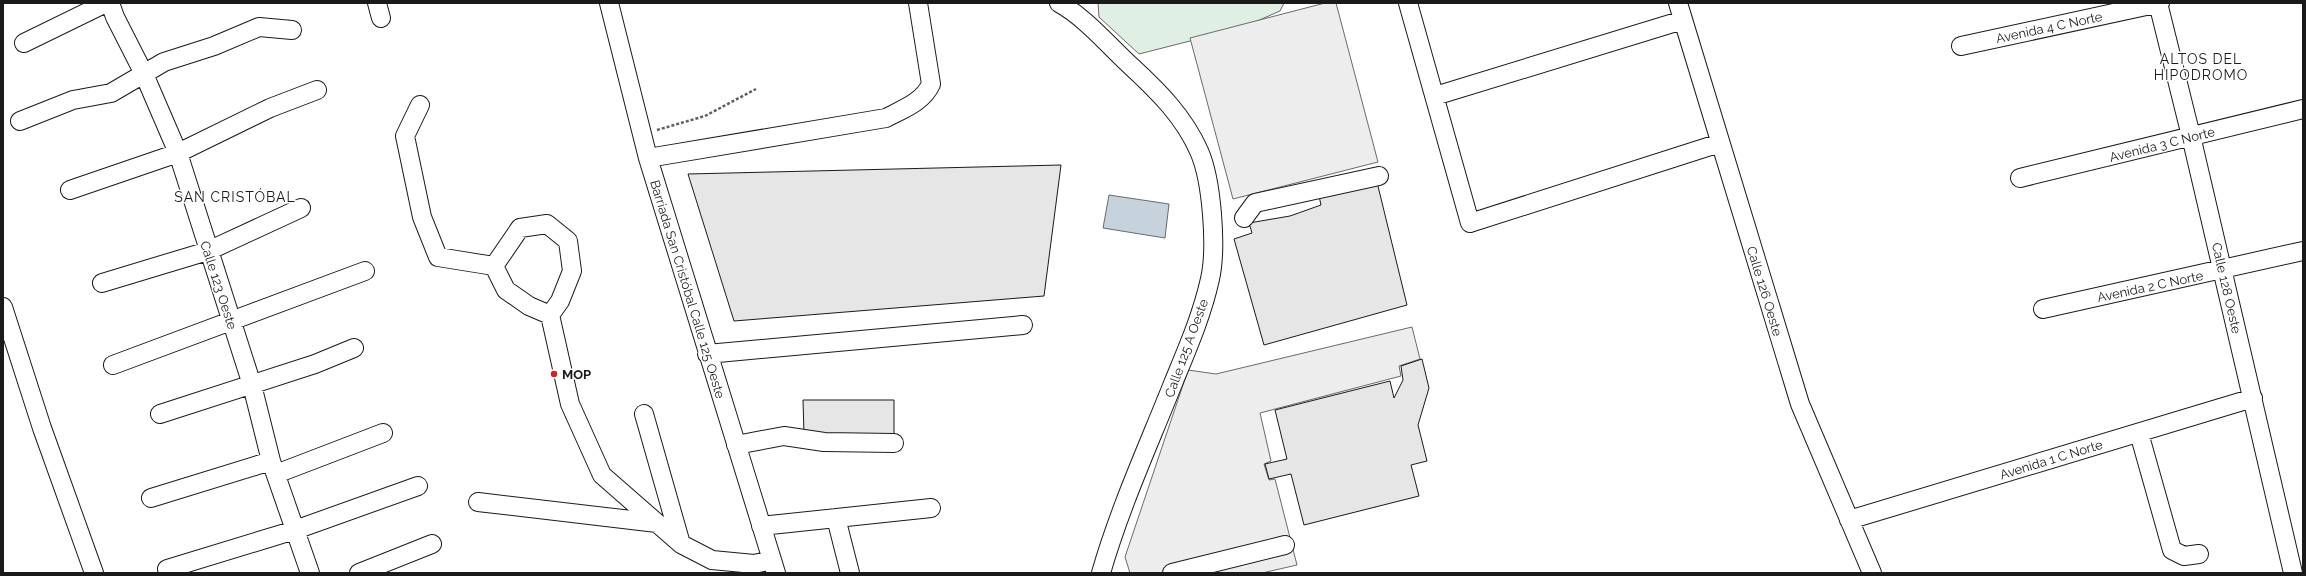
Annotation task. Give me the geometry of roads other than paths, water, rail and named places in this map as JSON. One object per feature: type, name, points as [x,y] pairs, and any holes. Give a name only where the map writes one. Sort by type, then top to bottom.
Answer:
[{"type":"street","points":[[24,43],[106,3]]},
{"type":"street","name":"Calle 123 Oeste","points":[[110,3],[115,17],[144,74],[178,153],[252,385],[274,468],[310,573]]},
{"type":"street","name":"Barriada San Cristóbal Calle 125 Oeste","points":[[609,3],[648,158],[774,566]]},
{"type":"street","points":[[648,158],[886,118],[919,100],[927,93],[931,84],[918,3]]},
{"type":"street","name":"Calle 125 A Oeste","points":[[1059,3],[1084,22],[1162,95],[1184,122],[1200,152],[1209,191],[1214,240],[1210,278],[1198,321],[1115,529],[1101,573]]},
{"type":"street","points":[[1408,3],[1470,223],[1720,143]]},
{"type":"street","name":"Calle 126 Oeste","points":[[1678,3],[1800,404],[1872,573]]},
{"type":"street","name":"Avenida 4 C Norte","points":[[1961,46],[2158,3]]},
{"type":"street","name":"Calle 128 Oeste","points":[[2158,3],[2191,136],[2293,573]]},
{"type":"street","points":[[1435,96],[1683,20]]},
{"type":"street","points":[[20,122],[73,100],[110,93],[164,62],[214,46],[259,27],[292,30]]},
{"type":"street","points":[[70,190],[178,153],[270,108],[317,90]]},
{"type":"street","points":[[420,105],[405,136],[422,217],[438,257],[494,266]]},
{"type":"street","name":"Avenida 3 C Norte","points":[[2020,178],[2303,109]]},
{"type":"street","points":[[1244,218],[1255,203],[1379,176]]},
{"type":"street","points":[[102,283],[208,251],[301,208]]},
{"type":"street","points":[[494,266],[520,228],[547,224],[568,241],[572,271],[560,301],[550,316],[570,404],[602,475],[681,544],[712,560],[774,566]]},
{"type":"street","name":"Avenida 2 C Norte","points":[[2043,309],[2303,251]]},
{"type":"street","points":[[494,266],[506,290],[529,306],[550,316]]},
{"type":"street","points":[[113,365],[365,271]]},
{"type":"street","points":[[3,307],[42,428],[94,573]]},
{"type":"street","points":[[708,354],[1023,325]]},
{"type":"street","points":[[160,414],[315,364],[354,348]]},
{"type":"street","name":"Avenida 1 C Norte","points":[[1849,520],[2253,398]]},
{"type":"street","points":[[644,414],[681,544]]},
{"type":"street","points":[[151,498],[274,468],[383,433]]},
{"type":"street","points":[[2139,433],[2172,550],[2184,556],[2199,554]]},
{"type":"street","points":[[736,445],[784,436],[824,442],[894,443]]},
{"type":"street","points":[[167,569],[295,530],[418,486]]},
{"type":"street","points":[[478,502],[656,523]]},
{"type":"street","points":[[761,526],[931,508]]},
{"type":"street","points":[[836,518],[850,573]]},
{"type":"street","points":[[359,573],[432,544]]},
{"type":"street","points":[[1172,573],[1285,545]]},
{"type":"place","name":"MOP","points":[[554,374]]},
{"type":"district","name":"ALTOS DEL HIPODROMO","points":[[2201,68]]},
{"type":"district","name":"SAN CRISTÓBAL","points":[[235,197]]}]
